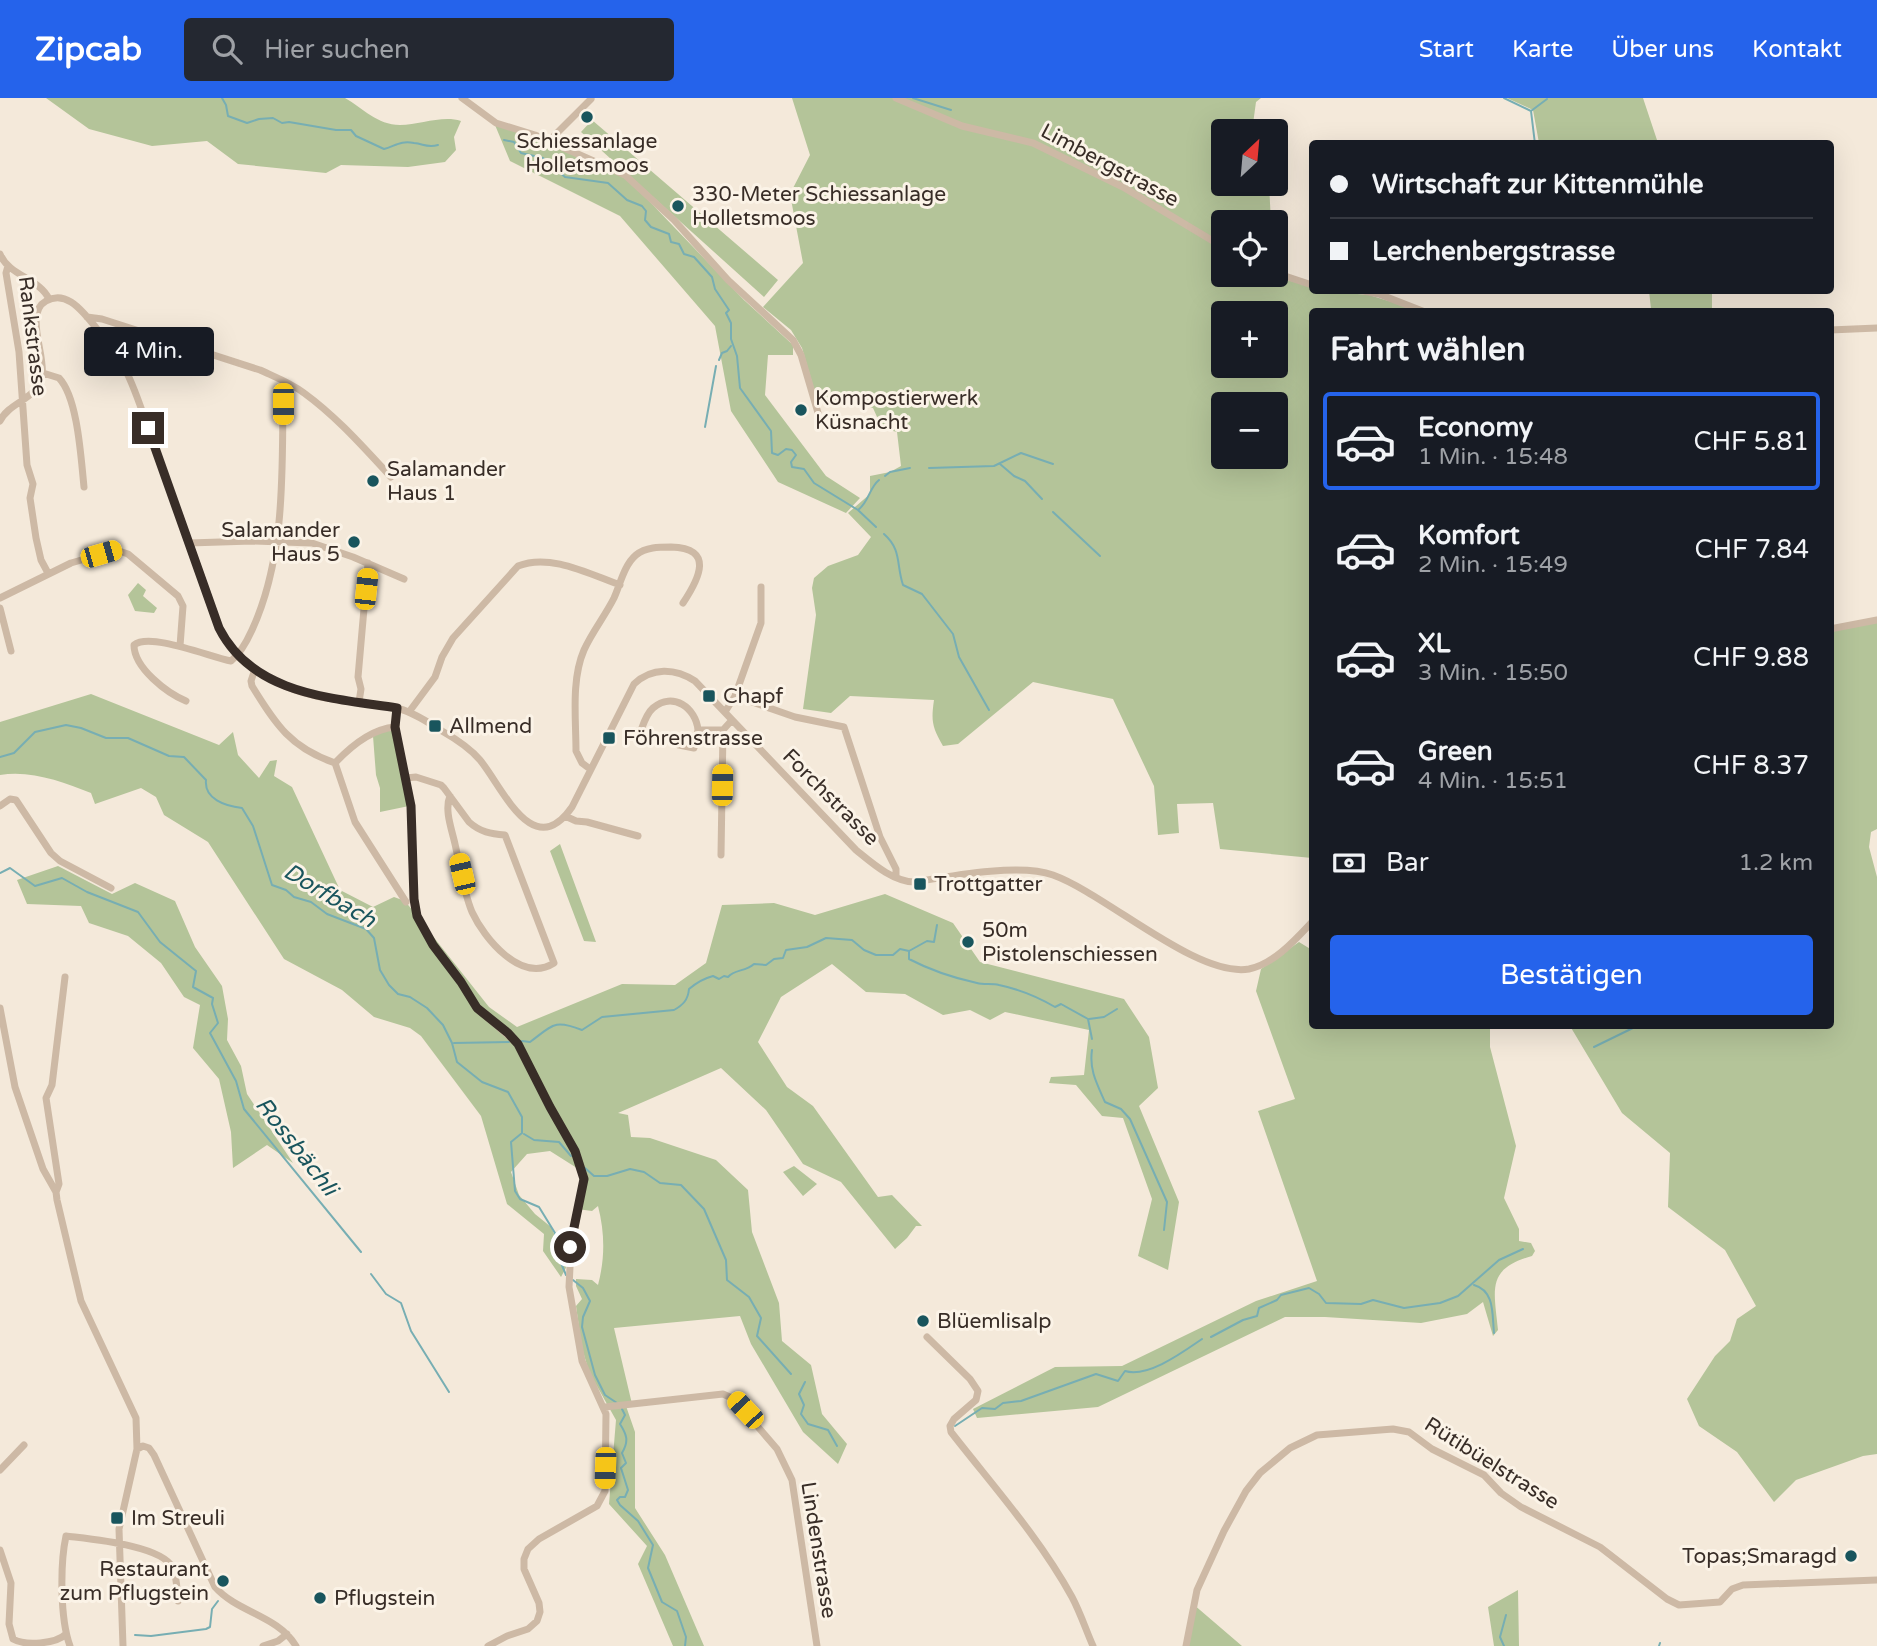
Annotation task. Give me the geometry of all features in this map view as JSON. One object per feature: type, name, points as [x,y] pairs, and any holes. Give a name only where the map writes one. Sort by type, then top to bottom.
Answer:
[{"type":"street","points":[[462,98],[496,123],[549,141],[625,175],[674,220],[728,280],[793,340],[801,355],[821,423]]},
{"type":"street","name":"Limbergstrasse","points":[[896,98],[962,127],[1033,143],[1123,187],[1211,240]]},
{"type":"street","points":[[549,141],[592,99]]},
{"type":"street","points":[[0,254],[8,266],[42,289],[49,299]]},
{"type":"street","name":"Rankstrasse","points":[[8,266],[6,273],[19,352],[26,455],[33,484],[30,498],[41,560],[48,573]]},
{"type":"street","points":[[1288,278],[1309,284]]},
{"type":"street","points":[[1379,294],[1415,308]]},
{"type":"street","points":[[0,421],[11,406],[36,390],[43,373],[36,317],[40,307],[49,299],[68,300],[87,317],[127,373],[219,628],[238,654],[255,669],[303,693],[409,712],[455,739],[477,757],[508,800],[530,823],[549,828],[565,817],[638,836]]},
{"type":"street","points":[[87,317],[102,319],[260,370],[304,392],[351,433],[391,477]]},
{"type":"street","points":[[1834,330],[1877,328]]},
{"type":"street","points":[[43,373],[59,378],[66,388],[77,427],[84,487]]},
{"type":"street","points":[[186,701],[173,695],[150,674],[133,649],[135,643],[143,641],[180,646],[233,660],[249,636],[262,604],[275,542],[282,475],[283,381]]},
{"type":"street","points":[[189,543],[312,543],[404,579]]},
{"type":"street","points":[[590,769],[582,763],[576,751],[578,670],[584,650],[631,559],[641,551],[656,547],[688,548],[696,554],[700,567],[694,586],[683,603]]},
{"type":"street","points":[[0,598],[71,563],[116,550],[128,554],[148,569],[182,601],[180,646]]},
{"type":"street","points":[[359,702],[361,689],[358,677],[368,563]]},
{"type":"street","points":[[409,712],[435,677],[442,657],[457,632],[522,564],[559,564],[620,584]]},
{"type":"street","points":[[725,712],[735,696],[761,623],[761,587]]},
{"type":"street","points":[[0,608],[10,651]]},
{"type":"street","points":[[1834,628],[1877,620]]},
{"type":"street","points":[[255,669],[251,684],[288,737],[306,752],[335,763]]},
{"type":"street","name":"Forchstrasse","points":[[565,817],[631,687],[645,675],[663,671],[683,674],[695,681],[856,850],[896,877],[911,882],[1000,872],[1034,871],[1052,874],[1097,897],[1190,956],[1230,967],[1248,969],[1272,958],[1309,925]]},
{"type":"street","points":[[735,696],[794,717],[846,729],[880,838],[896,869],[896,877]]},
{"type":"street","points":[[640,733],[652,709],[671,701],[682,703],[691,710],[698,730],[694,748],[680,745]]},
{"type":"street","points":[[397,708],[395,727],[411,806],[415,911],[424,932],[477,1008],[518,1044],[580,1161],[584,1179],[570,1247],[569,1282],[582,1361],[605,1408],[605,1491],[597,1506],[539,1539],[528,1549],[524,1569],[539,1603],[537,1621],[528,1629],[488,1646]]},
{"type":"street","points":[[721,855],[723,730],[732,720]]},
{"type":"street","points":[[335,763],[370,734],[395,727]]},
{"type":"street","points":[[698,730],[723,730]]},
{"type":"street","points":[[335,763],[355,822],[406,902]]},
{"type":"street","points":[[406,778],[416,777],[438,784],[444,788],[473,826],[492,834],[505,835],[554,963],[550,966],[534,969],[519,964],[503,953],[473,914],[448,806],[450,796]]},
{"type":"street","points":[[0,806],[10,799],[16,800],[51,853],[60,861],[111,888]]},
{"type":"street","points":[[56,1192],[59,1184],[46,1098],[52,1086],[65,977]]},
{"type":"street","points":[[0,1008],[15,1087],[43,1169],[56,1192],[81,1301],[136,1415],[137,1449],[120,1522],[123,1646]]},
{"type":"street","points":[[927,1337],[978,1391],[976,1400],[954,1419],[950,1426],[951,1432],[1022,1520],[1055,1568],[1073,1599],[1093,1646]]},
{"type":"street","name":"Lindenstrasse","points":[[605,1408],[723,1394],[730,1395],[745,1410],[777,1449],[792,1480],[817,1646]]},
{"type":"street","name":"Rütibüelstrasse","points":[[1186,1646],[1197,1590],[1224,1531],[1246,1492],[1260,1473],[1290,1448],[1317,1435],[1393,1429],[1409,1432],[1432,1449],[1484,1475],[1501,1493],[1521,1507],[1600,1548],[1667,1600],[1683,1607],[1720,1602],[1732,1589],[1742,1585],[1877,1580]]},
{"type":"street","points":[[0,1470],[24,1445]]},
{"type":"street","points":[[137,1449],[143,1446],[149,1448],[154,1455],[215,1587],[273,1622],[296,1646]]},
{"type":"street","points":[[70,1646],[66,1634],[61,1559],[66,1536],[126,1543],[166,1561],[172,1568],[178,1601]]},
{"type":"street","points":[[0,1550],[10,1583],[9,1624],[13,1639],[19,1643],[38,1642],[62,1638],[66,1634]]},
{"type":"street","points":[[263,1646],[278,1641],[287,1634]]},
{"type":"green space","points":[[46,98],[345,98],[377,119],[392,124],[408,125],[446,119],[461,121],[454,137],[456,150],[445,162],[408,167],[341,165],[326,173],[238,164],[207,141],[152,146],[89,129]]},
{"type":"green space","points":[[792,98],[1261,98],[1256,102],[1254,119],[1211,119],[1211,196],[1270,196],[1270,210],[1211,210],[1211,287],[1288,287],[1288,280],[1309,286],[1309,294],[1369,295],[1411,308],[1309,308],[1309,858],[1220,849],[1213,803],[1177,804],[1179,833],[1158,835],[1154,786],[1113,699],[1033,682],[958,744],[943,746],[933,724],[934,700],[850,696],[831,713],[803,709],[816,615],[812,588],[814,578],[828,566],[858,555],[871,537],[848,513],[870,494],[870,476],[890,472],[901,466],[897,432],[882,428],[873,408],[816,396],[802,348],[791,330],[763,307],[803,263],[790,194],[810,155]]},
{"type":"green space","points":[[1507,98],[1643,98],[1657,140],[1538,140],[1533,110]]},
{"type":"green space","name":"330-Meter Schiessanlage Holletsmoos","points":[[592,120],[778,280],[764,297],[581,132]]},
{"type":"green space","points":[[495,125],[537,139],[627,178],[744,300],[793,345],[793,355],[768,355],[765,395],[826,476],[860,498],[846,513],[778,482],[731,411],[715,326],[620,216],[510,161]]},
{"type":"green space","points":[[1649,294],[1712,294],[1712,308],[1651,308]]},
{"type":"green space","points":[[138,583],[146,590],[143,596],[157,608],[154,613],[135,611],[128,595]]},
{"type":"green space","points":[[1877,620],[1877,829],[1871,832],[1869,847],[1877,877],[1877,1454],[1863,1456],[1796,1480],[1774,1502],[1737,1452],[1699,1426],[1687,1399],[1715,1356],[1730,1341],[1737,1319],[1756,1306],[1725,1250],[1668,1207],[1670,1153],[1622,1113],[1572,1029],[1834,1029],[1834,628]]},
{"type":"green space","points":[[91,694],[219,745],[233,732],[238,755],[259,778],[270,761],[277,760],[274,776],[292,787],[340,890],[373,907],[394,897],[405,901],[489,1007],[517,1027],[622,984],[675,985],[706,963],[722,905],[774,903],[815,915],[885,894],[953,923],[980,962],[1124,999],[1149,1037],[1158,1088],[1139,1106],[1179,1202],[1168,1270],[1138,1256],[1152,1199],[1123,1118],[1102,1116],[1076,1085],[1049,1083],[1051,1077],[1084,1075],[1089,1030],[1005,1012],[990,1020],[970,1010],[943,1015],[905,994],[866,992],[832,964],[781,997],[758,1042],[787,1087],[813,1106],[878,1197],[892,1195],[922,1226],[916,1226],[895,1249],[841,1182],[803,1164],[766,1110],[721,1068],[618,1113],[628,1115],[631,1137],[650,1138],[716,1160],[748,1190],[752,1232],[779,1303],[782,1341],[811,1365],[822,1414],[847,1444],[838,1464],[803,1432],[751,1344],[740,1316],[614,1328],[632,1404],[626,1406],[635,1432],[635,1508],[665,1555],[704,1646],[673,1646],[638,1564],[647,1546],[609,1504],[616,1420],[589,1372],[582,1348],[576,1306],[582,1299],[576,1279],[592,1280],[598,1285],[603,1236],[598,1206],[592,1211],[577,1209],[580,1170],[550,1151],[527,1154],[511,1172],[519,1195],[535,1214],[551,1227],[568,1264],[561,1277],[543,1251],[544,1234],[507,1204],[481,1116],[421,1036],[410,1028],[374,1017],[342,990],[284,959],[208,842],[164,815],[156,797],[141,788],[95,804],[91,793],[58,781],[24,774],[0,775],[0,722]]},
{"type":"green space","points":[[381,731],[393,731],[409,806],[380,812],[380,788],[376,775],[373,736]]},
{"type":"green space","points":[[560,844],[596,942],[584,941],[550,851]]},
{"type":"green space","points":[[58,866],[112,894],[135,883],[175,901],[195,947],[222,986],[228,1019],[227,1040],[241,1066],[247,1094],[293,1163],[267,1145],[233,1168],[231,1132],[219,1079],[193,1048],[200,1005],[184,997],[161,963],[128,936],[89,923],[81,906],[27,904],[17,880]]},
{"type":"green space","points":[[1299,942],[1309,948],[1309,1029],[1490,1029],[1490,1047],[1516,1146],[1504,1198],[1519,1229],[1519,1241],[1531,1243],[1535,1251],[1532,1256],[1507,1267],[1496,1282],[1498,1330],[1493,1336],[1483,1302],[1467,1314],[1421,1323],[1285,1317],[1098,1407],[977,1418],[973,1409],[1055,1367],[1122,1366],[1256,1301],[1317,1281],[1258,1111],[1295,1099],[1256,991],[1261,969]]},
{"type":"green space","points":[[794,1166],[817,1184],[803,1196],[783,1172]]},
{"type":"green space","points":[[1518,1590],[1519,1646],[1494,1646],[1488,1607]]},
{"type":"green space","points":[[1193,1604],[1242,1646],[1186,1646]]},
{"type":"waterway","points":[[222,98],[228,116],[247,123],[273,118],[282,123],[351,130],[356,136],[384,149],[405,142],[438,145]]},
{"type":"waterway","points":[[913,98],[951,110]]},
{"type":"waterway","points":[[1504,98],[1531,111],[1535,140]]},
{"type":"waterway","points":[[1531,111],[1547,99]]},
{"type":"waterway","points":[[504,140],[514,142],[521,153],[543,158],[565,177],[608,183],[627,200],[642,206],[646,211],[645,220],[651,227],[669,234],[671,242],[679,244],[684,254],[694,257],[712,277],[715,289],[729,310],[726,313],[731,323],[731,339],[737,356],[740,388],[771,431],[772,453],[778,455],[786,449],[792,450],[796,455],[791,462],[792,467],[804,469],[814,483],[858,510],[876,527]]},
{"type":"waterway","points":[[719,360],[722,353],[731,346]]},
{"type":"waterway","points":[[705,427],[716,366]]},
{"type":"waterway","points":[[929,468],[994,466],[1021,453],[1053,464]]},
{"type":"waterway","points":[[1000,464],[1025,481],[1042,499]]},
{"type":"waterway","points":[[885,476],[890,472],[910,468]]},
{"type":"waterway","points":[[858,510],[879,480]]},
{"type":"waterway","points":[[1053,512],[1100,556]]},
{"type":"waterway","points":[[884,534],[894,546],[903,585],[922,594],[953,634],[959,657],[989,710]]},
{"type":"waterway","name":"Dorfbach","points":[[0,757],[14,753],[35,732],[66,725],[81,728],[106,738],[128,738],[169,756],[184,757],[206,780],[206,787],[212,797],[242,808],[253,826],[272,885],[286,890],[294,897],[311,902],[327,914],[366,929],[374,938],[380,970],[389,985],[398,994],[410,997],[427,1008],[443,1025],[457,1062],[482,1082],[508,1092],[522,1117],[522,1133],[511,1142],[515,1191],[520,1199],[539,1207],[555,1233],[556,1251],[566,1275]]},
{"type":"waterway","name":"Rossbächli","points":[[0,873],[10,868],[35,886],[62,878],[87,892],[138,912],[160,942],[196,971],[193,987],[213,998],[212,1004],[218,1023],[210,1033],[236,1081],[244,1109],[361,1252]]},
{"type":"waterway","points":[[909,951],[927,941],[934,942],[937,925]]},
{"type":"waterway","points":[[522,1041],[530,1042],[559,1024],[582,1030],[602,1017],[674,1010],[684,1002],[689,989],[703,980],[713,976],[719,979],[728,977],[754,964],[766,965],[774,959],[783,958],[786,950],[807,947],[826,938],[852,940],[864,950],[876,955],[893,955],[900,949],[909,951],[909,959],[942,973],[1013,989],[1055,1007],[1061,1004],[1088,1019],[1092,1039]]},
{"type":"waterway","points":[[1089,1019],[1104,1017],[1117,1009]]},
{"type":"waterway","points":[[1594,1047],[1631,1029]]},
{"type":"waterway","points":[[454,1043],[509,1042]]},
{"type":"waterway","points":[[1092,1050],[1093,1070],[1105,1102],[1121,1109],[1130,1119],[1167,1202],[1164,1230]]},
{"type":"waterway","points":[[524,1134],[534,1140],[559,1142],[571,1156]]},
{"type":"waterway","points":[[585,1168],[594,1176],[607,1176],[630,1169],[644,1172],[660,1183],[681,1185],[704,1209],[726,1260],[727,1280],[749,1297],[761,1318],[757,1336],[791,1374]]},
{"type":"waterway","points":[[1211,1337],[1243,1320],[1257,1316],[1259,1308],[1277,1300],[1281,1295],[1309,1288],[1319,1294],[1326,1303],[1361,1304],[1373,1300],[1404,1308],[1440,1303],[1458,1296],[1499,1260],[1523,1249]]},
{"type":"waterway","points":[[371,1274],[386,1294],[401,1303],[411,1331],[449,1392]]},
{"type":"waterway","points":[[573,1280],[583,1288],[590,1301],[582,1327],[595,1375],[605,1395],[617,1403]]},
{"type":"waterway","points":[[1474,1285],[1486,1292],[1489,1298],[1494,1333]]},
{"type":"waterway","points":[[955,1426],[982,1408],[995,1409],[1003,1403],[1021,1401],[1096,1374],[1118,1381],[1125,1371],[1144,1371],[1154,1367],[1202,1339]]},
{"type":"waterway","points":[[805,1382],[799,1394],[804,1405],[801,1414],[808,1424],[828,1430],[837,1446]]},
{"type":"waterway","points":[[622,1409],[625,1415],[620,1424],[626,1435],[626,1445],[622,1453],[626,1463],[621,1468],[628,1490],[625,1497],[617,1500],[638,1521],[653,1545],[648,1568],[662,1602],[677,1611],[686,1637],[685,1646]]},
{"type":"waterway","points":[[135,1635],[151,1636],[206,1629],[210,1627],[212,1609],[218,1601]]},
{"type":"waterway","points":[[1504,1646],[1500,1637],[1506,1615]]},
{"type":"place","name":"Schiessanlage Holletsmoos","points":[[587,117]]},
{"type":"place","name":"330-Meter Schiessanlage Holletsmoos","points":[[678,206]]},
{"type":"place","name":"Kompostierwerk Küsnacht","points":[[801,410]]},
{"type":"place","name":"Salamander Haus 1","points":[[373,481]]},
{"type":"place","name":"Salamander Haus 5","points":[[354,542]]},
{"type":"place","name":"Chapf","points":[[709,696]]},
{"type":"place","name":"Allmend","points":[[435,726]]},
{"type":"place","name":"Föhrenstrasse","points":[[609,738]]},
{"type":"place","name":"Trottgatter","points":[[920,884]]},
{"type":"place","name":"50m Pistolenschiessen","points":[[968,942]]},
{"type":"place","name":"Blüemlisalp","points":[[923,1321]]},
{"type":"place","name":"Im Streuli","points":[[117,1518]]},
{"type":"place","name":"Topas;Smaragd","points":[[1851,1556]]},
{"type":"place","name":"Restaurant zum Pflugstein","points":[[223,1581]]},
{"type":"place","name":"Pflugstein","points":[[320,1598]]},
{"type":"route","points":[[148,428],[219,628],[238,654],[267,676],[303,693],[397,708],[395,727],[411,806],[415,911],[424,932],[477,1008],[518,1044],[580,1161],[584,1179],[570,1247]]}]
